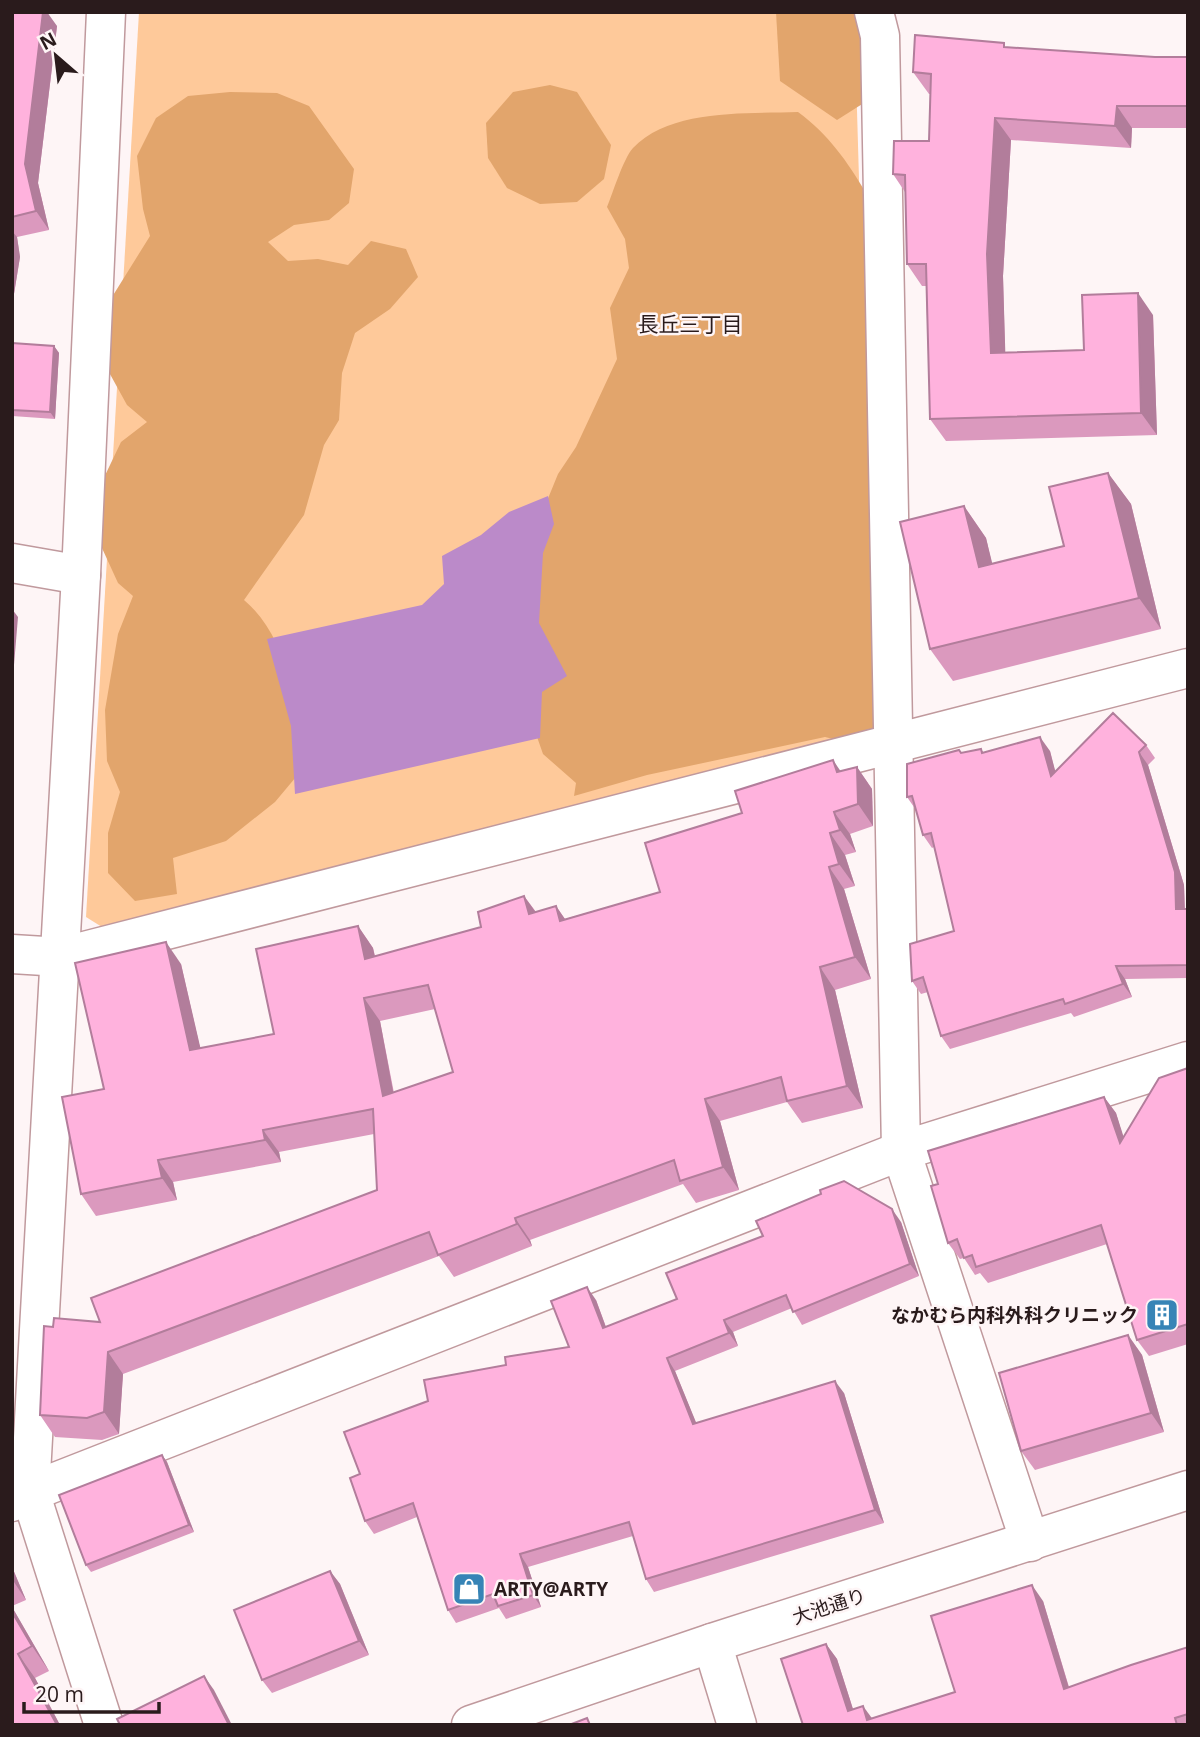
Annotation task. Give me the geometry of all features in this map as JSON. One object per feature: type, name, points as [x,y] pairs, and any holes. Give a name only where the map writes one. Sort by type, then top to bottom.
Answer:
[{"type":"street","points":[[104,1725],[21,1497],[61,957],[106,12]]},
{"type":"street","points":[[874,12],[880,36],[901,1152],[1030,1542]]},
{"type":"street","points":[[12,563],[81,575]]},
{"type":"street","points":[[12,954],[61,957],[893,746],[1188,668]]},
{"type":"street","points":[[21,1497],[901,1152],[1188,1061]]},
{"type":"street","name":"大池通り","points":[[471,1725],[712,1643],[1188,1490]]},
{"type":"street","points":[[712,1643],[737,1725]]},
{"type":"shaded area","points":[[139,12],[846,12],[855,42],[875,728],[840,749],[102,927],[86,917]]},
{"type":"shaded area","points":[[776,12],[853,12],[861,20],[867,101],[837,120],[780,81]]},
{"type":"shaded area","points":[[550,85],[577,92],[611,145],[604,179],[577,202],[540,204],[507,188],[488,158],[486,123],[513,92]]},
{"type":"shaded area","points":[[230,92],[277,93],[309,106],[354,169],[349,203],[329,220],[294,225],[268,242],[288,261],[318,259],[348,265],[371,241],[406,249],[418,277],[390,309],[355,333],[342,373],[339,420],[324,445],[304,515],[244,600],[272,634],[281,654],[294,698],[306,765],[275,802],[226,841],[173,858],[177,894],[135,901],[108,873],[108,833],[120,792],[107,761],[105,710],[118,634],[133,596],[118,583],[96,535],[99,488],[121,442],[147,422],[127,405],[105,365],[107,305],[150,236],[143,209],[137,156],[156,118],[188,96]]},
{"type":"shaded area","points":[[798,112],[836,149],[866,193],[881,737],[858,745],[825,737],[647,775],[574,796],[576,783],[543,754],[528,711],[531,637],[538,523],[558,474],[576,447],[617,359],[610,308],[629,268],[625,239],[607,207],[629,153],[649,135],[668,126],[711,116]]},
{"type":"shaded area","points":[[548,496],[554,524],[543,553],[539,623],[567,676],[542,692],[540,738],[295,794],[291,726],[267,639],[422,605],[444,584],[442,556],[481,535],[509,512]]},
{"type":"building","points":[[12,12],[43,12],[25,164],[36,211],[12,217]]},
{"type":"building","points":[[915,35],[1004,43],[1004,47],[1188,57],[1188,106],[1117,106],[1115,126],[995,118],[987,254],[991,353],[1084,350],[1082,295],[1138,293],[1141,413],[930,419],[926,264],[907,264],[905,175],[893,174],[894,141],[929,141],[931,74],[913,72]]},
{"type":"building","points":[[12,343],[54,346],[50,412],[12,410]]},
{"type":"building","points":[[1108,473],[1139,598],[930,649],[900,522],[964,506],[979,567],[1064,546],[1049,487]]},
{"type":"building","points":[[1113,713],[1146,745],[1139,752],[1175,872],[1176,909],[1188,909],[1188,965],[1116,966],[1123,984],[1065,1004],[1063,999],[941,1036],[923,977],[912,981],[910,944],[954,931],[931,833],[923,835],[912,796],[907,797],[907,764],[959,750],[961,753],[981,749],[982,753],[1040,737],[1051,776]]},
{"type":"building","points":[[833,760],[837,772],[857,767],[858,804],[834,812],[840,830],[830,833],[839,864],[829,867],[855,957],[820,967],[847,1086],[787,1101],[781,1077],[705,1099],[723,1167],[680,1181],[674,1160],[515,1218],[517,1224],[438,1255],[429,1232],[108,1352],[104,1412],[87,1418],[40,1415],[44,1326],[53,1327],[54,1318],[100,1322],[91,1298],[377,1190],[373,1109],[263,1130],[265,1140],[158,1160],[162,1178],[81,1194],[62,1097],[104,1089],[75,963],[166,942],[190,1050],[274,1034],[256,949],[358,926],[365,959],[481,927],[478,912],[524,896],[529,914],[556,906],[560,921],[660,892],[645,843],[742,813],[735,791]],"holes":[[[428,985],[453,1072],[383,1096],[364,998]]]},
{"type":"building","points":[[1188,1068],[1188,1324],[1137,1340],[1101,1225],[976,1267],[972,1255],[964,1258],[957,1239],[948,1243],[931,1186],[938,1184],[928,1151],[1104,1097],[1120,1143],[1159,1078]]},
{"type":"building","points":[[844,1181],[892,1209],[910,1264],[793,1312],[786,1295],[724,1320],[729,1333],[667,1358],[693,1424],[835,1381],[875,1510],[646,1579],[629,1522],[520,1554],[533,1595],[498,1606],[493,1594],[448,1610],[413,1503],[365,1521],[350,1478],[360,1474],[344,1432],[428,1401],[424,1380],[506,1365],[505,1357],[569,1347],[551,1301],[587,1287],[603,1328],[677,1299],[666,1273],[763,1236],[756,1221],[821,1194],[820,1190]]},
{"type":"building","points":[[1128,1335],[1151,1413],[1021,1451],[999,1373]]},
{"type":"building","points":[[162,1455],[189,1525],[86,1565],[59,1495]]},
{"type":"building","points":[[330,1571],[359,1641],[262,1680],[234,1610]]},
{"type":"building","points":[[1032,1585],[1064,1689],[1188,1647],[1188,1714],[1175,1718],[1177,1725],[803,1725],[781,1659],[826,1644],[848,1711],[863,1706],[867,1720],[955,1692],[931,1616]]},
{"type":"building","points":[[12,1612],[32,1646],[18,1654],[57,1725],[12,1725]]},
{"type":"building","points":[[204,1676],[229,1725],[120,1725],[117,1719]]},
{"type":"building","points":[[587,1718],[590,1725],[569,1725]]},
{"type":"place","name":"なかむら内科外科クリニック","points":[[1162,1315]]},
{"type":"place","name":"ARTY@ARTY","points":[[469,1589]]},
{"type":"district","name":"長丘三丁目","points":[[690,324]]}]
